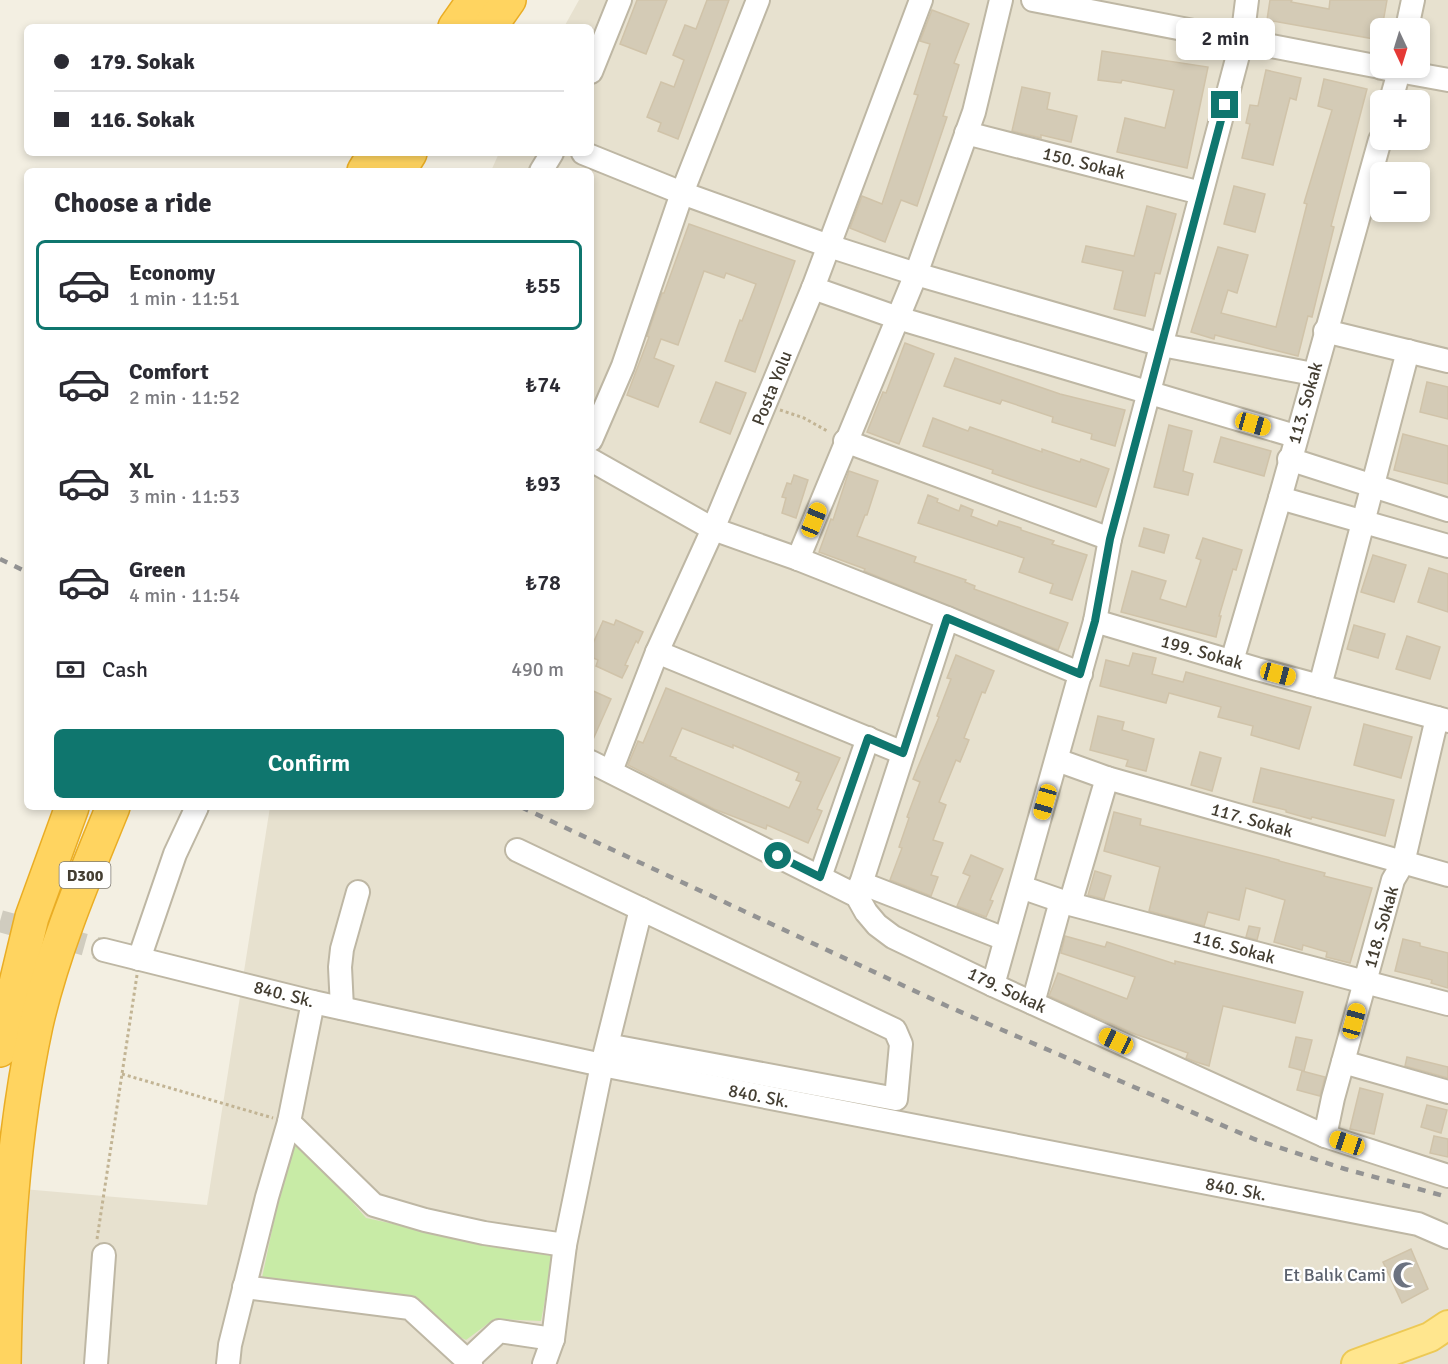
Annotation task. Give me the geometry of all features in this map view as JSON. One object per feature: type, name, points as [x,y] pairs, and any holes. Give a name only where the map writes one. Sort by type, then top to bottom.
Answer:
[{"type":"highway","points":[[457,24],[474,0]]},
{"type":"highway","points":[[492,24],[509,0]]},
{"type":"highway","name":"D300","points":[[0,1050],[32,917],[71,810]]},
{"type":"highway","name":"D300","points":[[4,1364],[6,1266],[15,1144],[36,1024],[72,907],[112,810]]},
{"type":"main road","points":[[1367,1363],[1430,1337],[1448,1325]]},
{"type":"street","points":[[594,65],[620,0]]},
{"type":"street","points":[[594,433],[623,366],[682,193],[758,0]]},
{"type":"street","name":"Posta Yolu","points":[[601,766],[657,652],[713,528],[813,288],[921,0]]},
{"type":"street","points":[[798,559],[916,274],[974,112],[1001,0]]},
{"type":"street","points":[[1034,0],[1098,6],[1242,40],[1370,64]]},
{"type":"street","points":[[993,985],[1095,621],[1110,539],[1242,40],[1247,0]]},
{"type":"street","points":[[1409,18],[1413,0]]},
{"type":"street","points":[[1430,76],[1448,80]]},
{"type":"street","name":"150. Sokak","points":[[966,133],[1201,193]]},
{"type":"street","name":"113. Sokak","points":[[1232,661],[1377,150]]},
{"type":"street","points":[[590,156],[682,193],[829,246],[916,274],[1162,345],[1313,374]]},
{"type":"street","points":[[813,288],[898,318],[1148,394],[1296,436]]},
{"type":"street","points":[[1325,331],[1448,361]]},
{"type":"street","points":[[1320,686],[1408,351]]},
{"type":"street","points":[[845,441],[1110,539]]},
{"type":"street","points":[[1289,459],[1448,510]]},
{"type":"street","points":[[594,462],[713,528],[947,618],[1080,674]]},
{"type":"street","points":[[1280,498],[1448,546]]},
{"type":"street","points":[[947,618],[859,889],[1005,939]]},
{"type":"street","name":"199. Sokak","points":[[1095,621],[1442,719]]},
{"type":"street","points":[[657,652],[903,753]]},
{"type":"street","name":"118. Sokak","points":[[1325,1136],[1393,880],[1403,863],[1442,719]]},
{"type":"street","points":[[820,877],[868,738]]},
{"type":"street","name":"117. Sokak","points":[[1057,760],[1107,778],[1448,875]]},
{"type":"street","name":"179. Sokak","points":[[601,766],[820,877],[859,889],[866,912],[877,925],[893,937],[1325,1136],[1448,1176]]},
{"type":"street","points":[[1033,1003],[1107,778]]},
{"type":"street","points":[[139,959],[175,854],[196,810]]},
{"type":"street","points":[[517,850],[895,1030],[901,1044],[896,1099],[605,1055]]},
{"type":"street","name":"116. Sokak","points":[[1021,887],[1066,902],[1448,1004]]},
{"type":"street","points":[[342,1008],[340,967],[342,949],[358,892]]},
{"type":"street","points":[[544,1364],[554,1339],[565,1245],[605,1055],[641,909]]},
{"type":"street","name":"840. Sk.","points":[[104,950],[313,1002],[605,1055],[1418,1224],[1448,1237]]},
{"type":"street","points":[[228,1364],[244,1287],[289,1122],[313,1002]]},
{"type":"street","points":[[1343,1062],[1448,1092]]},
{"type":"street","points":[[289,1122],[374,1205],[425,1220],[484,1233],[565,1245]]},
{"type":"street","points":[[96,1364],[101,1249]]},
{"type":"street","points":[[244,1287],[410,1308],[469,1362],[499,1331],[554,1339]]},
{"type":"path","points":[[764,405],[804,418],[845,441]]},
{"type":"path","points":[[101,1249],[122,1074],[139,959]]},
{"type":"path","points":[[122,1074],[289,1122]]},
{"type":"shaded area","points":[[579,0],[1448,0],[1448,1364],[0,1364],[0,1187],[207,1205],[270,810],[594,810],[594,168],[492,168],[498,156],[594,156],[594,24],[566,24]]},
{"type":"green space","points":[[297,1145],[304,1146],[366,1218],[488,1244],[554,1252],[541,1321],[494,1319],[466,1340],[447,1331],[413,1298],[285,1284],[262,1278],[289,1149]]},
{"type":"building","points":[[637,0],[667,0],[646,54],[620,44]]},
{"type":"building","points":[[707,0],[729,0],[678,139],[658,131],[661,123],[647,117],[661,82],[674,87],[684,60],[673,55],[685,25],[696,29]]},
{"type":"building","points":[[1270,0],[1292,0],[1291,2],[1329,9],[1330,0],[1387,0],[1384,18],[1370,18],[1370,38],[1267,20]]},
{"type":"building","points":[[932,10],[969,24],[954,63],[959,65],[943,116],[947,117],[917,206],[901,200],[885,242],[850,228],[862,196],[882,204],[918,95],[914,94],[930,44],[920,41]]},
{"type":"building","points":[[1102,51],[1208,67],[1187,168],[1117,152],[1125,118],[1165,128],[1174,90],[1122,80],[1121,83],[1098,80]]},
{"type":"building","points":[[1266,70],[1301,78],[1296,100],[1290,98],[1273,165],[1242,158],[1250,124],[1246,123],[1250,105],[1258,106]]},
{"type":"building","points":[[1324,79],[1367,89],[1331,226],[1334,227],[1312,317],[1308,316],[1298,356],[1215,335],[1214,339],[1191,332],[1218,247],[1248,255],[1237,293],[1228,290],[1221,313],[1276,327],[1307,204],[1304,203],[1332,110],[1318,106]]},
{"type":"building","points":[[1022,87],[1050,93],[1047,109],[1077,116],[1071,142],[1012,131]]},
{"type":"building","points":[[1234,186],[1265,194],[1255,232],[1224,224]]},
{"type":"building","points":[[1147,206],[1176,214],[1160,274],[1155,273],[1145,316],[1114,309],[1123,271],[1082,262],[1086,246],[1134,256]]},
{"type":"building","points":[[689,224],[795,261],[755,372],[725,361],[756,284],[726,273],[724,278],[704,271],[678,345],[661,339],[654,358],[674,366],[658,407],[627,395],[649,337],[647,336],[662,293],[664,293]]},
{"type":"building","points":[[905,343],[934,354],[899,444],[867,432],[883,392],[886,393]]},
{"type":"building","points":[[955,358],[1060,394],[1125,410],[1115,446],[1091,439],[1092,434],[1052,422],[1053,417],[1002,400],[1000,404],[944,386]]},
{"type":"building","points":[[716,382],[746,393],[730,434],[700,422]]},
{"type":"building","points":[[1427,382],[1448,387],[1448,419],[1420,412]]},
{"type":"building","points":[[933,418],[968,431],[970,427],[1042,452],[1042,449],[1109,469],[1096,507],[992,473],[993,470],[923,446]]},
{"type":"building","points":[[1169,425],[1192,431],[1183,471],[1193,474],[1188,495],[1154,487]]},
{"type":"building","points":[[1403,434],[1448,446],[1448,484],[1394,470]]},
{"type":"building","points":[[1221,437],[1271,451],[1264,476],[1214,462]]},
{"type":"building","points":[[849,471],[878,481],[867,515],[865,515],[857,536],[916,557],[914,562],[966,580],[965,582],[975,586],[974,589],[1068,623],[1058,650],[819,552],[831,519],[833,520]]},
{"type":"building","points":[[794,475],[808,480],[796,518],[782,513],[786,498],[782,497],[787,483],[791,484]]},
{"type":"building","points":[[928,495],[938,499],[937,502],[959,511],[961,505],[973,510],[971,516],[997,526],[999,521],[1021,528],[1021,530],[1054,541],[1052,544],[1087,555],[1072,600],[1050,593],[1053,584],[1019,572],[1024,558],[918,523]]},
{"type":"building","points":[[1144,528],[1169,535],[1164,553],[1139,546]]},
{"type":"building","points":[[1203,538],[1242,550],[1236,570],[1233,569],[1219,616],[1221,616],[1216,637],[1121,612],[1132,571],[1166,581],[1160,599],[1186,607],[1201,560],[1196,558]]},
{"type":"building","points":[[1373,555],[1406,565],[1394,602],[1361,592]]},
{"type":"building","points":[[1429,568],[1448,574],[1448,612],[1418,602]]},
{"type":"building","points":[[616,620],[643,632],[638,643],[636,641],[625,665],[628,666],[622,678],[596,666],[598,660],[594,658],[594,641],[603,621],[614,625]]},
{"type":"building","points":[[1354,625],[1385,634],[1378,658],[1347,649]]},
{"type":"building","points":[[1407,636],[1440,647],[1430,679],[1396,669]]},
{"type":"building","points":[[1133,653],[1156,658],[1152,674],[1183,682],[1186,672],[1311,707],[1299,749],[1251,735],[1253,726],[1218,717],[1221,707],[1169,693],[1166,703],[1100,686],[1106,660],[1129,666]]},
{"type":"building","points":[[956,655],[994,671],[985,693],[982,692],[964,738],[969,740],[960,762],[956,760],[939,802],[946,805],[933,840],[943,843],[931,875],[938,877],[931,896],[890,880],[902,848],[899,847],[909,818],[907,817],[920,782],[913,779],[939,717],[937,716],[951,679],[947,678]]},
{"type":"building","points":[[666,688],[840,758],[817,809],[822,811],[808,843],[767,825],[766,829],[714,809],[628,765],[638,741],[643,743]],"holes":[[[682,728],[733,748],[733,745],[799,773],[796,780],[801,782],[789,808],[670,756]]]},
{"type":"building","points":[[594,691],[611,699],[594,737]]},
{"type":"building","points":[[1098,716],[1124,722],[1122,730],[1154,739],[1146,771],[1126,766],[1128,760],[1090,750]]},
{"type":"building","points":[[1364,724],[1412,737],[1401,778],[1354,765]]},
{"type":"building","points":[[1200,752],[1221,758],[1212,791],[1191,785]]},
{"type":"building","points":[[1261,768],[1394,800],[1385,836],[1312,817],[1311,819],[1253,802]]},
{"type":"building","points":[[1114,812],[1141,819],[1140,825],[1279,860],[1325,873],[1324,876],[1372,888],[1350,963],[1326,957],[1327,952],[1303,945],[1302,950],[1274,942],[1285,900],[1246,888],[1239,920],[1208,912],[1204,926],[1149,911],[1160,867],[1104,851]]},
{"type":"building","points":[[971,855],[1003,869],[990,900],[993,901],[986,917],[957,906],[970,876],[963,873]]},
{"type":"building","points":[[1095,871],[1111,876],[1104,899],[1088,895]]},
{"type":"building","points":[[1249,926],[1260,928],[1257,940],[1246,937]]},
{"type":"building","points":[[1065,936],[1105,947],[1107,942],[1175,964],[1175,961],[1303,992],[1295,1023],[1223,1006],[1209,1066],[1196,1062],[1186,1058],[1188,1053],[1132,1033],[1049,996],[1058,973],[1127,999],[1135,977],[1061,953]]},
{"type":"building","points":[[1403,939],[1448,953],[1448,988],[1431,983],[1432,980],[1395,971]]},
{"type":"building","points":[[1296,1037],[1312,1040],[1304,1071],[1289,1067]]},
{"type":"building","points":[[1407,1057],[1448,1067],[1448,1078],[1405,1066]]},
{"type":"building","points":[[1302,1071],[1325,1077],[1320,1096],[1297,1090]]},
{"type":"building","points":[[1360,1088],[1383,1094],[1374,1134],[1350,1129]]},
{"type":"building","points":[[1427,1105],[1447,1110],[1441,1133],[1421,1127]]},
{"type":"building","points":[[1434,1136],[1448,1139],[1448,1157],[1430,1153]]},
{"type":"building","name":"Et Balık Cami","points":[[1411,1249],[1428,1289],[1402,1303],[1383,1262]]},
{"type":"tunnel","points":[[0,921],[104,950]]},
{"type":"railway","points":[[0,559],[24,571]]},
{"type":"railway","points":[[527,810],[947,1006],[1254,1139],[1345,1169],[1448,1197]]},
{"type":"place","name":"Et Balık Cami","points":[[1406,1275]]},
{"type":"route","points":[[778,856],[820,877],[868,738],[903,753],[947,618],[1080,674],[1095,621],[1110,539],[1225,105]]}]
